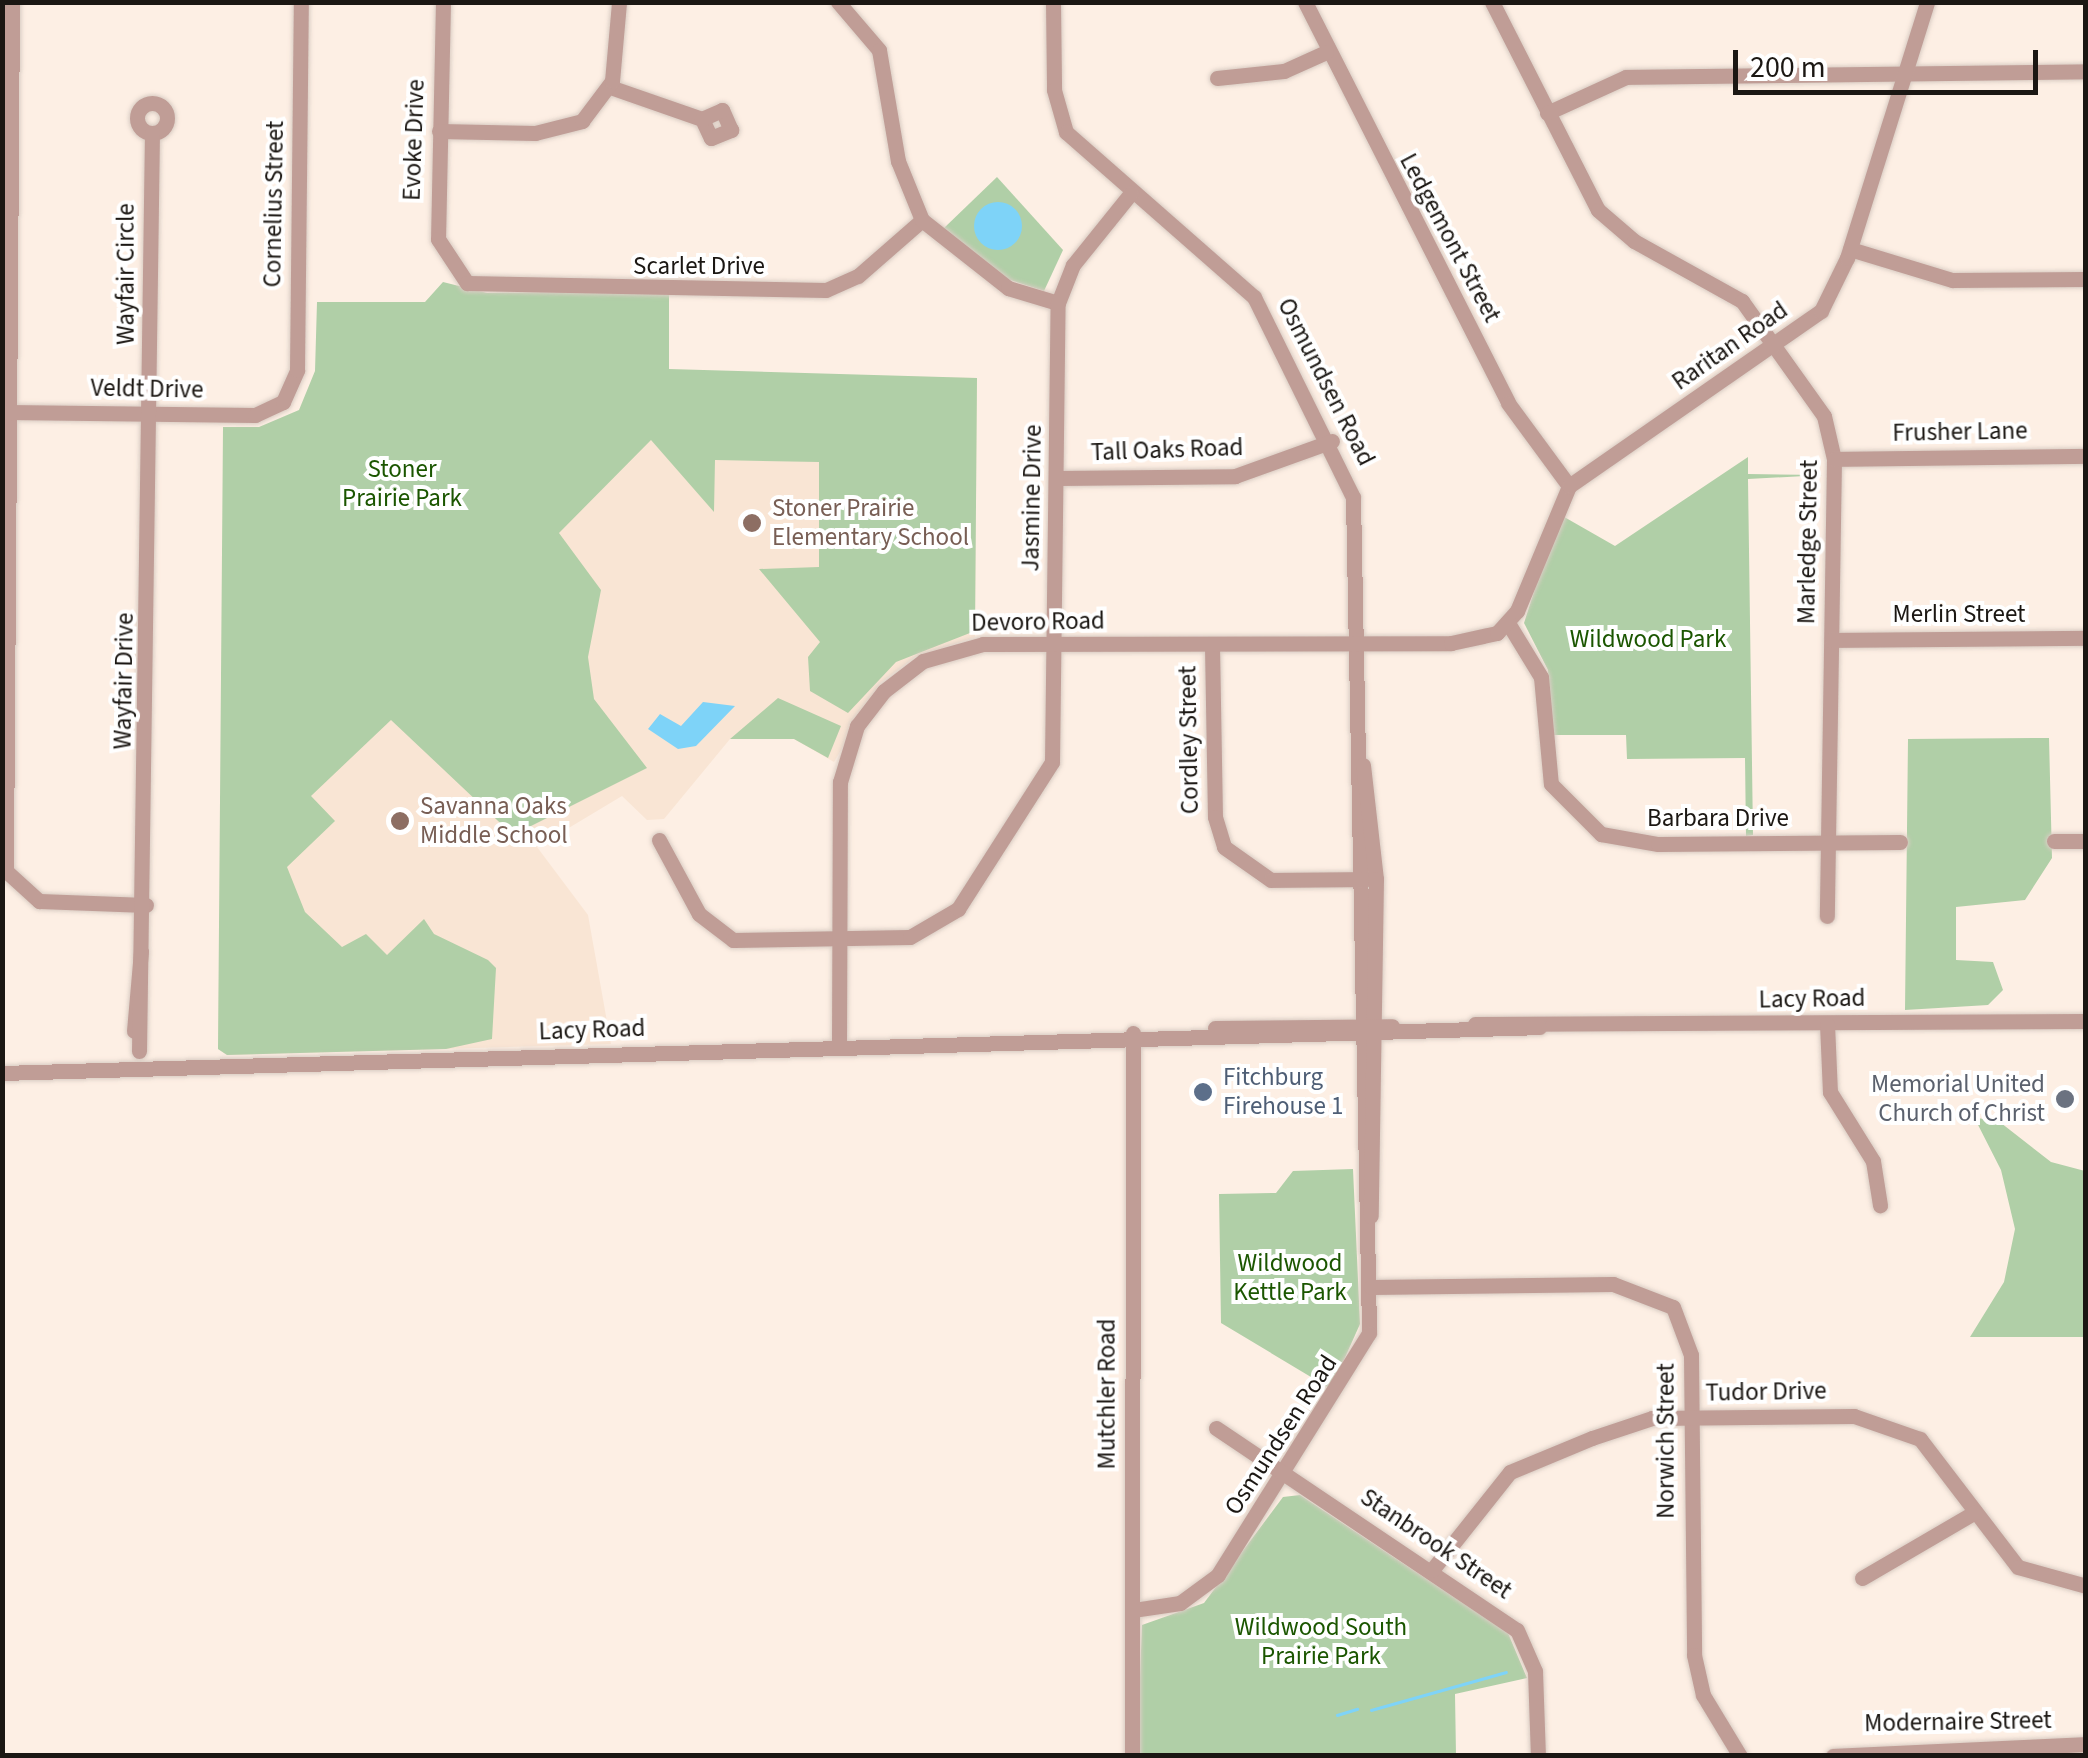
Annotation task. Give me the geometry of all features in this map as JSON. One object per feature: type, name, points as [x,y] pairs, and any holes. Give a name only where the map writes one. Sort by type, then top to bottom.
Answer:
[{"type":"street","points":[[12,2],[7,104],[5,859],[13,884],[39,902],[146,905]]},
{"type":"street","name":"Cornelius Street","points":[[283,402],[297,370],[301,2]]},
{"type":"street","name":"Evoke Drive","points":[[442,2],[438,239],[457,274]]},
{"type":"street","points":[[440,132],[555,132],[590,115],[610,87],[618,2]]},
{"type":"street","points":[[838,2],[880,50],[898,161],[922,220],[1008,288],[1058,303]]},
{"type":"street","name":"Osmundsen Road","points":[[1053,2],[1054,90],[1066,132],[1130,194],[1254,297],[1332,440],[1354,497],[1360,752],[1358,1125],[1370,1220]]},
{"type":"street","name":"Ledgemont Street","points":[[1305,2],[1326,52],[1508,404],[1569,486]]},
{"type":"street","name":"Marledge Street","points":[[1492,2],[1547,113],[1611,224],[1742,301],[1779,346],[1824,416],[1834,458],[1827,916]]},
{"type":"street","name":"Raritan Road","points":[[1569,486],[1779,346],[1822,311],[1850,248],[1928,2]]},
{"type":"street","points":[[1217,78],[1284,71],[1326,52]]},
{"type":"street","points":[[1547,113],[1626,77],[2086,71]]},
{"type":"street","points":[[610,87],[702,119]]},
{"type":"street","name":"Wayfair Circle","points":[[151,415],[152,133]]},
{"type":"street","name":"Jasmine Drive","points":[[659,840],[699,914],[723,936],[838,940],[926,933],[958,909],[1052,762],[1058,303],[1073,265],[1130,194]]},
{"type":"street","name":"Scarlet Drive","points":[[457,274],[495,289],[826,290],[858,276],[922,220]]},
{"type":"street","points":[[1850,248],[1952,280],[2086,279]]},
{"type":"street","name":"Veldt Drive","points":[[7,412],[255,415],[283,402]]},
{"type":"street","name":"Wayfair Drive","points":[[139,1059],[134,971],[143,947],[146,905],[151,415]]},
{"type":"street","name":"Tall Oaks Road","points":[[1058,478],[1236,476],[1332,440]]},
{"type":"street","name":"Frusher Lane","points":[[1834,458],[2086,456]]},
{"type":"street","points":[[1508,623],[1569,486]]},
{"type":"street","name":"Devoro Road","points":[[839,1046],[840,782],[872,703],[939,654],[1055,644],[1212,646],[1475,640],[1508,623]]},
{"type":"street","name":"Barbara Drive","points":[[1508,623],[1541,676],[1552,784],[1582,822],[1633,842],[1900,842]]},
{"type":"street","name":"Merlin Street","points":[[1832,640],[2086,638]]},
{"type":"street","name":"Cordley Street","points":[[1212,646],[1223,846],[1270,880],[1376,879]]},
{"type":"street","name":"Osmundsen Road","points":[[1132,1610],[1180,1603],[1209,1584],[1363,1355],[1371,1286],[1370,1220],[1378,1125],[1376,879],[1360,752]]},
{"type":"street","points":[[2054,841],[2086,841]]},
{"type":"street","name":"Lacy Road","points":[[2,1073],[139,1059],[839,1046],[1183,1032],[2086,1021]]},
{"type":"street","points":[[1827,1024],[1830,1092],[1873,1162],[1880,1205]]},
{"type":"street","name":"Mutchler Road","points":[[1132,1756],[1133,1034]]},
{"type":"street","points":[[1358,1125],[1378,1125]]},
{"type":"street","name":"Norwich Street","points":[[1371,1286],[1613,1284],[1654,1293],[1688,1336],[1694,1655],[1703,1694],[1740,1756]]},
{"type":"street","name":"Tudor Drive","points":[[1432,1570],[1510,1472],[1652,1418],[1881,1420],[1920,1439],[2018,1566],[2086,1586]]},
{"type":"street","name":"Stanbrook Street","points":[[1216,1428],[1432,1570],[1527,1643],[1538,1756]]},
{"type":"street","points":[[1862,1578],[1975,1512]]},
{"type":"street","name":"Modernaire Street","points":[[1833,1756],[2086,1744]]},
{"type":"shaded area","points":[[533,368],[977,378],[975,637],[915,657],[880,683],[834,762],[794,739],[730,739],[664,819],[647,820],[622,796],[537,847],[588,915],[611,1044],[227,1055],[218,1049],[224,620]]},
{"type":"green space","points":[[997,177],[1063,250],[1044,291],[1007,279],[943,229]]},
{"type":"green space","name":"Stoner Prairie Park","points":[[443,282],[487,293],[669,290],[669,369],[977,378],[975,631],[896,662],[848,713],[810,691],[808,657],[820,642],[759,569],[819,567],[819,462],[715,460],[714,512],[651,440],[559,533],[601,590],[588,657],[594,699],[647,768],[513,835],[391,720],[311,796],[335,821],[287,867],[305,912],[342,947],[366,934],[387,955],[424,919],[434,934],[488,960],[496,968],[492,1039],[446,1049],[227,1055],[218,1049],[223,427],[259,427],[299,410],[315,371],[317,302],[425,302]]},
{"type":"green space","name":"Wildwood Park","points":[[1748,457],[1748,474],[1823,475],[1748,479],[1753,835],[1746,836],[1745,758],[1627,759],[1626,735],[1551,735],[1548,670],[1524,623],[1559,514],[1615,546]]},
{"type":"green space","points":[[778,698],[841,726],[828,758],[794,739],[730,739]]},
{"type":"green space","points":[[2049,738],[2052,858],[2025,900],[1956,907],[1956,960],[1993,962],[2003,990],[1988,1005],[1905,1010],[1908,739]]},
{"type":"green space","points":[[1974,1117],[2001,1123],[2051,1162],[2085,1171],[2085,1337],[1970,1337],[2004,1282],[2015,1229],[2001,1170]]},
{"type":"green space","name":"Wildwood Kettle Park","points":[[1353,1169],[1360,1324],[1331,1389],[1221,1323],[1219,1194],[1276,1193],[1293,1171]]},
{"type":"green space","name":"Wildwood South Prairie Park","points":[[1300,1495],[1508,1633],[1527,1678],[1455,1694],[1456,1755],[1137,1756],[1142,1625],[1204,1603],[1283,1497]]},
{"type":"water","points":[[998,202],[1015,209],[1022,226],[1015,243],[998,250],[981,243],[974,226],[981,209]]},
{"type":"water","points":[[703,702],[735,706],[696,746],[678,749],[648,729],[660,714],[681,726]]},
{"type":"waterway","points":[[1371,1710],[1506,1672]]},
{"type":"waterway","points":[[1337,1715],[1357,1709]]},
{"type":"place","name":"Stoner Prairie Elementary School","points":[[752,523]]},
{"type":"place","name":"Savanna Oaks Middle School","points":[[400,821]]},
{"type":"place","name":"Fitchburg Firehouse 1","points":[[1203,1092]]},
{"type":"place","name":"Memorial United Church of Christ","points":[[2065,1099]]}]
